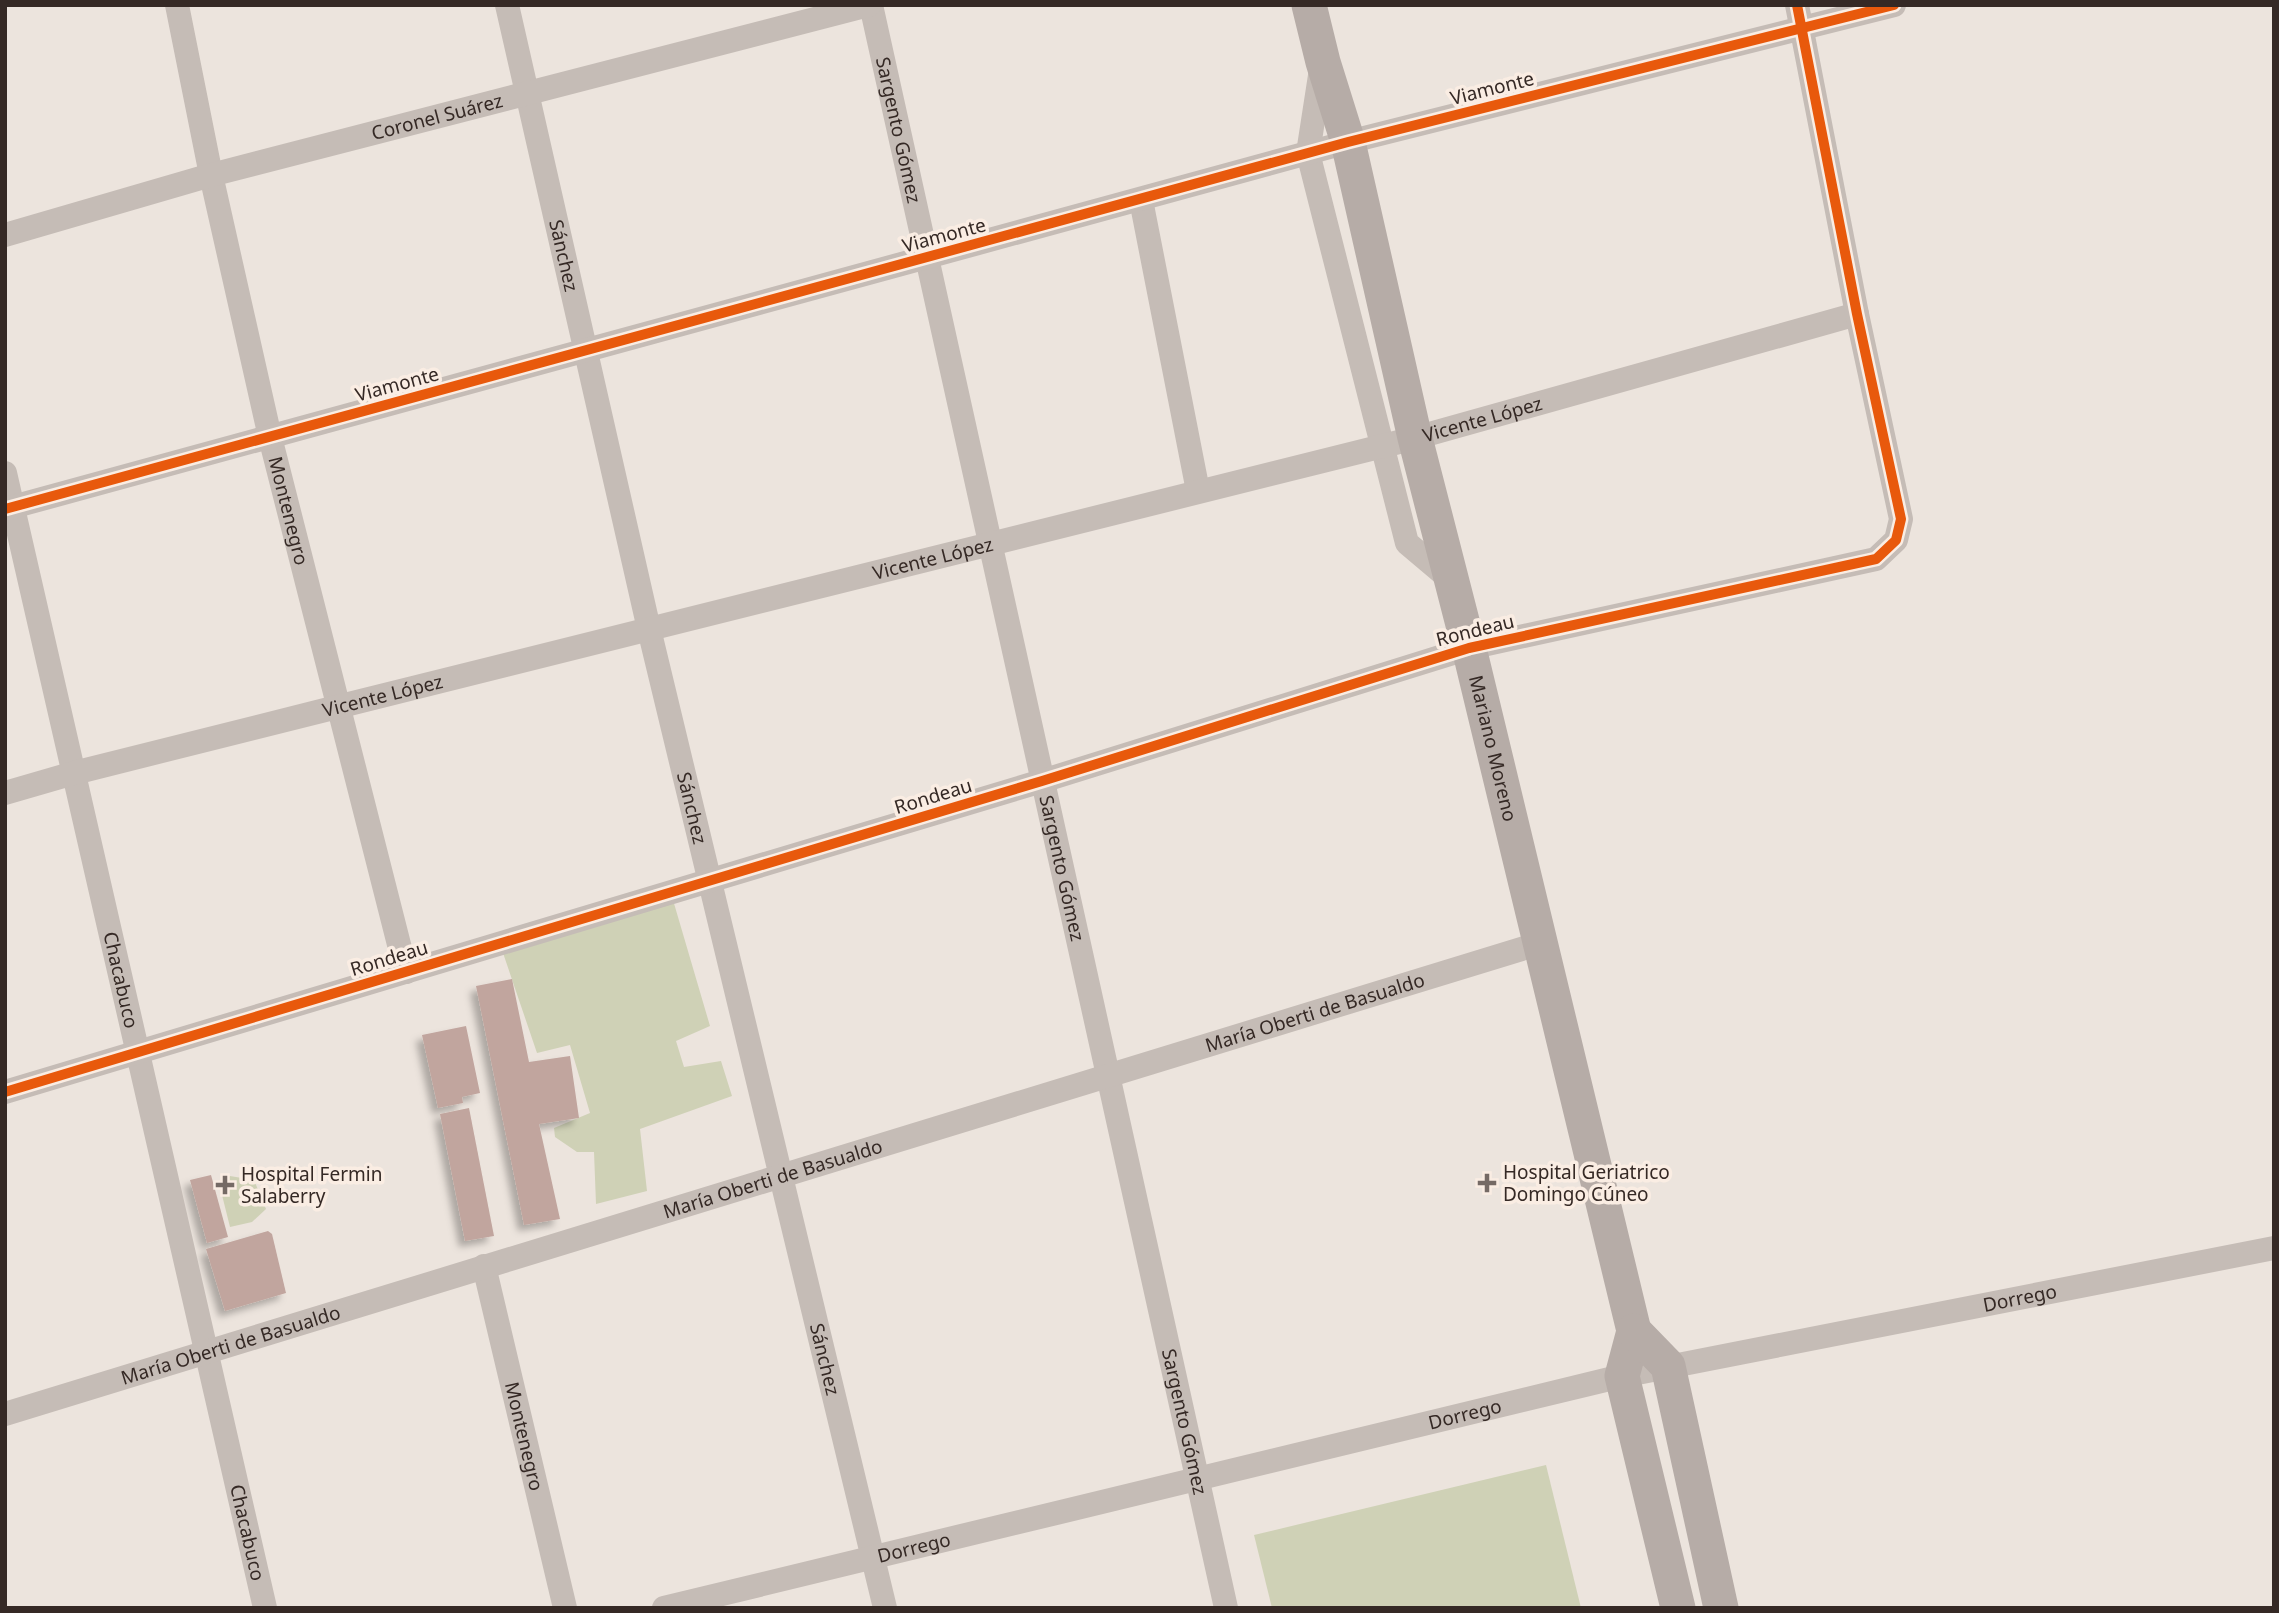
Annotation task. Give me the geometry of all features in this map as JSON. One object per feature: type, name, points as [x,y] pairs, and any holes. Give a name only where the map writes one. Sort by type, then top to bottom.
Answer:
[{"type":"main road","name":"Mariano Moreno","points":[[1310,5],[1322,62],[1348,142],[1415,438],[1469,648],[1634,1331]]},
{"type":"main road","points":[[1634,1331],[1668,1366],[1721,1608]]},
{"type":"main road","points":[[1634,1331],[1622,1376],[1678,1608]]},
{"type":"street","name":"Montenegro","points":[[177,5],[211,175],[270,437],[406,972]]},
{"type":"street","name":"Sánchez","points":[[507,5],[649,629],[885,1608]]},
{"type":"street","name":"Coronel Suárez","points":[[5,235],[211,175],[870,5]]},
{"type":"street","name":"Sargento Gómez","points":[[870,5],[1226,1608]]},
{"type":"street","points":[[1797,5],[1857,314]]},
{"type":"street","name":"Viamonte","points":[[9,508],[1348,142],[1894,5]]},
{"type":"street","points":[[1322,62],[1308,153],[1407,543],[1452,582]]},
{"type":"street","points":[[1140,200],[1198,491]]},
{"type":"street","name":"Vicente López","points":[[5,793],[74,773],[1415,438],[1857,314]]},
{"type":"street","name":"Rondeau","points":[[5,1092],[1042,781],[1469,648],[1876,559],[1896,540],[1901,519],[1857,314]]},
{"type":"street","name":"Chacabuco","points":[[5,473],[9,508],[74,773],[265,1608]]},
{"type":"street","name":"María Oberti de Basualdo","points":[[5,1414],[1541,943]]},
{"type":"street","name":"Dorrego","points":[[664,1608],[1622,1376],[2274,1248]]},
{"type":"street","name":"Montenegro","points":[[484,1266],[565,1608]]},
{"type":"green space","points":[[673,900],[710,1026],[676,1041],[684,1067],[721,1061],[732,1096],[640,1129],[647,1191],[596,1204],[594,1152],[577,1152],[555,1137],[554,1128],[590,1113],[570,1045],[537,1053],[502,950]]},
{"type":"green space","points":[[230,1176],[254,1180],[266,1209],[252,1222],[230,1227],[219,1183]]},
{"type":"green space","points":[[1546,1465],[1581,1608],[1272,1608],[1254,1535]]},
{"type":"building","points":[[512,979],[529,1062],[570,1056],[579,1118],[539,1124],[560,1219],[524,1225],[476,986]]},
{"type":"building","points":[[466,1026],[480,1093],[462,1097],[463,1103],[438,1108],[422,1035]]},
{"type":"building","points":[[469,1108],[494,1236],[465,1241],[440,1114]]},
{"type":"building","points":[[211,1175],[228,1237],[207,1243],[190,1180]]},
{"type":"building","points":[[268,1231],[272,1234],[286,1293],[225,1311],[206,1249]]},
{"type":"cycle path","points":[[5,1092],[1042,781],[1469,648],[1876,559],[1896,540],[1901,519],[1857,314],[1797,5]]},
{"type":"cycle path","points":[[5,509],[1348,142],[1894,5]]},
{"type":"place","name":"Hospital Geriatrico Domingo Cúneo","points":[[1487,1183]]},
{"type":"place","name":"Hospital Fermin Salaberry","points":[[225,1185]]}]
